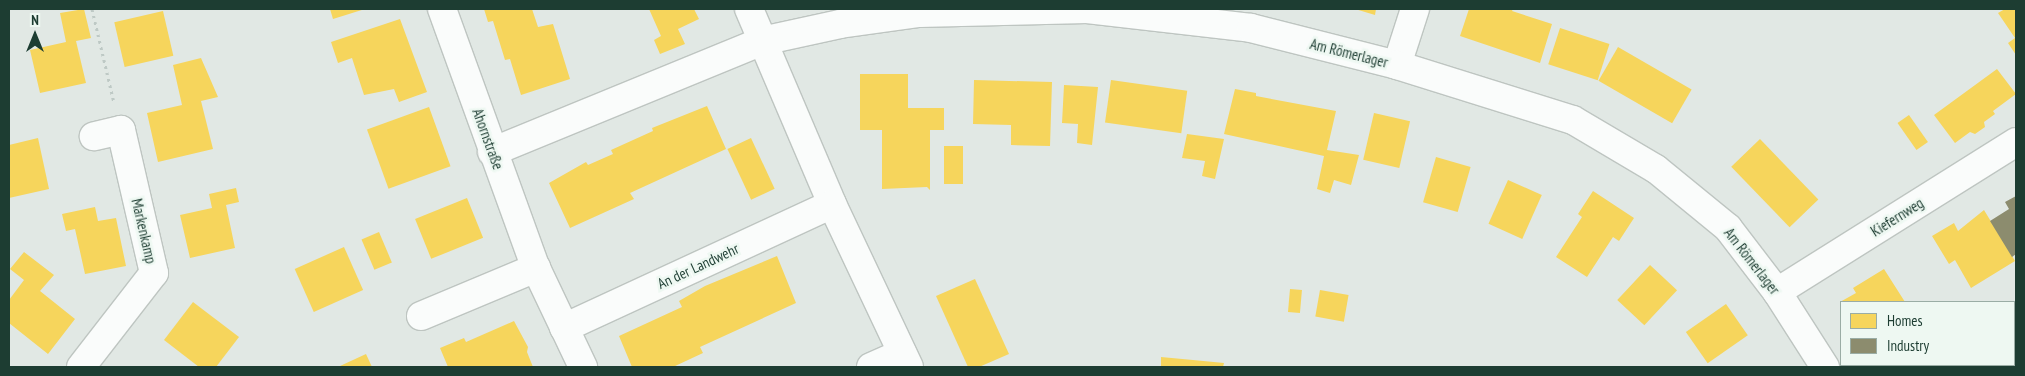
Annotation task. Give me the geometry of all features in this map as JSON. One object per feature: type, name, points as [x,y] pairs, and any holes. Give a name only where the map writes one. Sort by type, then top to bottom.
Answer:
[{"type":"street","name":"Ahornstraße","points":[[442,9],[492,152],[536,268],[583,367]]},
{"type":"street","points":[[749,9],[832,204],[906,360],[871,367]]},
{"type":"street","name":"Am Römerlager","points":[[762,41],[840,24],[919,13],[1087,9],[1251,28],[1397,65],[1573,120],[1656,169],[1728,228],[1777,292],[1825,367]]},
{"type":"street","points":[[1397,65],[1415,9]]},
{"type":"street","points":[[492,152],[762,41]]},
{"type":"street","points":[[94,136],[121,130]]},
{"type":"street","name":"Markenkamp","points":[[81,367],[154,273],[121,130]]},
{"type":"street","name":"Kiefernweg","points":[[1777,292],[2016,142]]},
{"type":"street","name":"An der Landwehr","points":[[564,328],[832,204]]},
{"type":"street","points":[[421,316],[536,268]]},
{"type":"path","points":[[92,9],[121,130]]},
{"type":"building: Homes","points":[[84,9],[91,38],[76,41],[86,83],[40,93],[30,50],[66,42],[60,13]]},
{"type":"building: Homes","points":[[330,9],[365,9],[333,19]]},
{"type":"building: Homes","points":[[484,9],[532,9],[538,27],[553,24],[570,79],[521,95],[510,59],[505,60],[493,21],[488,22]]},
{"type":"building: Homes","points":[[649,9],[694,9],[699,19],[678,29],[685,44],[660,54],[654,40],[661,36]]},
{"type":"building: Homes","points":[[1355,9],[1376,9],[1375,15]]},
{"type":"building: Homes","points":[[1469,9],[1513,9],[1512,11],[1552,24],[1540,63],[1460,36]]},
{"type":"building: Homes","points":[[2005,9],[2016,9],[2016,55],[2008,43],[2015,38],[1998,13]]},
{"type":"building: Homes","points":[[163,11],[173,56],[125,67],[114,22]]},
{"type":"building: Homes","points":[[400,19],[427,92],[399,102],[394,89],[364,95],[352,58],[338,63],[331,42]]},
{"type":"building: Homes","points":[[1560,28],[1609,44],[1598,80],[1548,64]]},
{"type":"building: Homes","points":[[1618,47],[1692,90],[1672,123],[1598,81]]},
{"type":"building: Homes","points":[[201,58],[218,97],[201,101],[213,149],[158,162],[147,113],[182,105],[173,65]]},
{"type":"building: Homes","points":[[1997,69],[2016,94],[1993,111],[1995,114],[1984,122],[1985,127],[1975,134],[1970,132],[1955,143],[1934,115]]},
{"type":"building: Homes","points":[[860,74],[908,74],[908,108],[944,108],[944,130],[930,130],[930,190],[927,187],[882,189],[882,130],[860,130]]},
{"type":"building: Homes","points":[[974,80],[1052,82],[1050,146],[1011,145],[1011,125],[973,124]]},
{"type":"building: Homes","points":[[1111,80],[1187,91],[1181,133],[1105,123]]},
{"type":"building: Homes","points":[[1064,85],[1098,87],[1092,145],[1077,143],[1078,124],[1062,123]]},
{"type":"building: Homes","points":[[1235,89],[1256,93],[1256,96],[1336,111],[1327,150],[1359,155],[1351,185],[1334,180],[1330,193],[1317,189],[1324,156],[1224,134]]},
{"type":"building: Homes","points":[[707,106],[726,149],[630,193],[634,199],[570,228],[549,183],[586,162],[588,165],[613,154],[611,150],[653,131],[652,128]]},
{"type":"building: Homes","points":[[429,107],[451,166],[389,189],[367,130]]},
{"type":"building: Homes","points":[[1374,113],[1410,121],[1399,168],[1363,160]]},
{"type":"building: Homes","points":[[1909,115],[1928,142],[1916,150],[1898,123]]},
{"type":"building: Homes","points":[[1187,134],[1224,139],[1215,179],[1202,176],[1205,161],[1182,158]]},
{"type":"building: Homes","points":[[38,138],[49,189],[9,198],[9,145]]},
{"type":"building: Homes","points":[[751,138],[775,189],[751,200],[727,149]]},
{"type":"building: Homes","points":[[1760,139],[1818,199],[1790,227],[1731,167]]},
{"type":"building: Homes","points":[[944,146],[963,146],[963,184],[944,184]]},
{"type":"building: Homes","points":[[1436,157],[1471,167],[1458,212],[1423,202]]},
{"type":"building: Homes","points":[[1508,180],[1542,195],[1522,239],[1488,224]]},
{"type":"building: Homes","points":[[236,188],[239,202],[226,205],[235,248],[190,258],[180,215],[212,208],[209,194]]},
{"type":"building: Homes","points":[[1593,191],[1634,218],[1619,241],[1613,237],[1587,277],[1556,257],[1582,217],[1578,214]]},
{"type":"building: Homes","points":[[467,198],[483,238],[431,259],[415,219]]},
{"type":"building: Homes","points":[[95,207],[98,221],[116,218],[126,266],[85,274],[75,229],[66,231],[62,214]]},
{"type":"building: Homes","points":[[1984,210],[2015,261],[1971,288],[1955,260],[1949,264],[1932,236],[1954,223],[1958,231]]},
{"type":"building: Homes","points":[[379,232],[392,262],[374,270],[362,239]]},
{"type":"building: Homes","points":[[344,247],[363,290],[314,312],[295,269]]},
{"type":"building: Homes","points":[[24,252],[54,275],[40,291],[75,319],[48,354],[9,323],[9,300],[24,280],[10,269]]},
{"type":"building: Homes","points":[[777,256],[796,303],[700,347],[703,353],[673,367],[632,367],[619,336],[682,307],[679,301],[705,286]]},
{"type":"building: Homes","points":[[1650,265],[1677,290],[1644,325],[1617,300]]},
{"type":"building: Homes","points":[[1884,269],[1904,301],[1842,301],[1856,293],[1853,288]]},
{"type":"building: Homes","points":[[975,279],[1009,354],[979,367],[968,367],[936,296]]},
{"type":"building: Homes","points":[[1290,289],[1302,290],[1300,313],[1288,312]]},
{"type":"building: Homes","points":[[1320,290],[1349,295],[1344,322],[1315,317]]},
{"type":"building: Homes","points":[[193,302],[239,337],[216,367],[199,367],[164,340]]},
{"type":"building: Homes","points":[[1726,304],[1748,335],[1708,363],[1686,332]]},
{"type":"building: Homes","points":[[514,321],[528,347],[527,352],[533,367],[448,367],[440,348],[464,338],[466,342]]},
{"type":"building: Homes","points":[[366,354],[372,367],[340,367],[340,366]]},
{"type":"building: Homes","points":[[1161,357],[1224,363],[1223,367],[1161,367]]},
{"type":"building: Industry","points":[[2016,196],[2016,254],[2012,257],[1990,221],[2009,209],[2005,202]]}]
